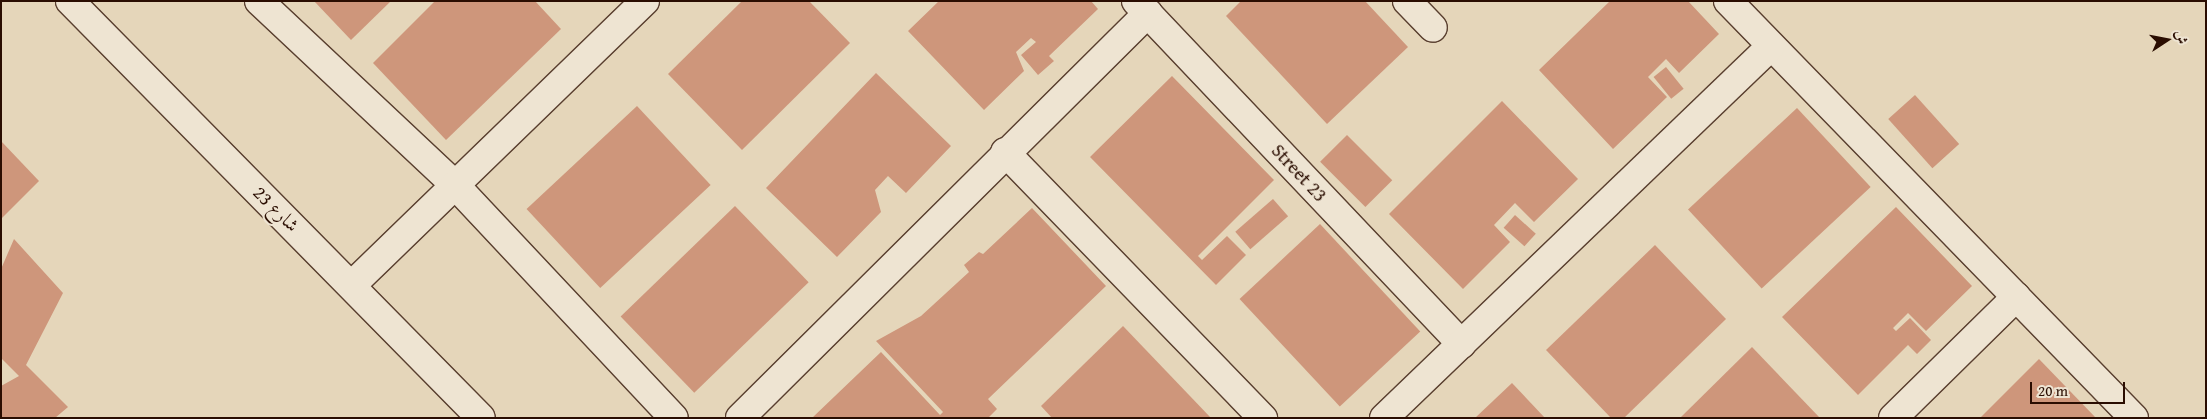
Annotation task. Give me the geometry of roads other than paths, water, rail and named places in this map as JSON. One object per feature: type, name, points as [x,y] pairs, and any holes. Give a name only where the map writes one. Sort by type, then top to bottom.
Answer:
[{"type":"street","name":"شارع 23","points":[[70,1],[352,284],[481,418]]},
{"type":"street","points":[[259,1],[456,186],[674,418]]},
{"type":"street","points":[[352,284],[456,186],[645,1]]},
{"type":"street","points":[[1407,1],[1433,28]]},
{"type":"street","points":[[1728,1],[1770,47],[2134,418]]},
{"type":"street","points":[[740,418],[1005,152],[1142,7]]},
{"type":"street","name":"Street 23","points":[[1142,7],[1462,344]]},
{"type":"street","points":[[1384,418],[1770,47]]},
{"type":"street","points":[[1005,152],[1263,418]]},
{"type":"street","points":[[1894,418],[2016,297]]}]
